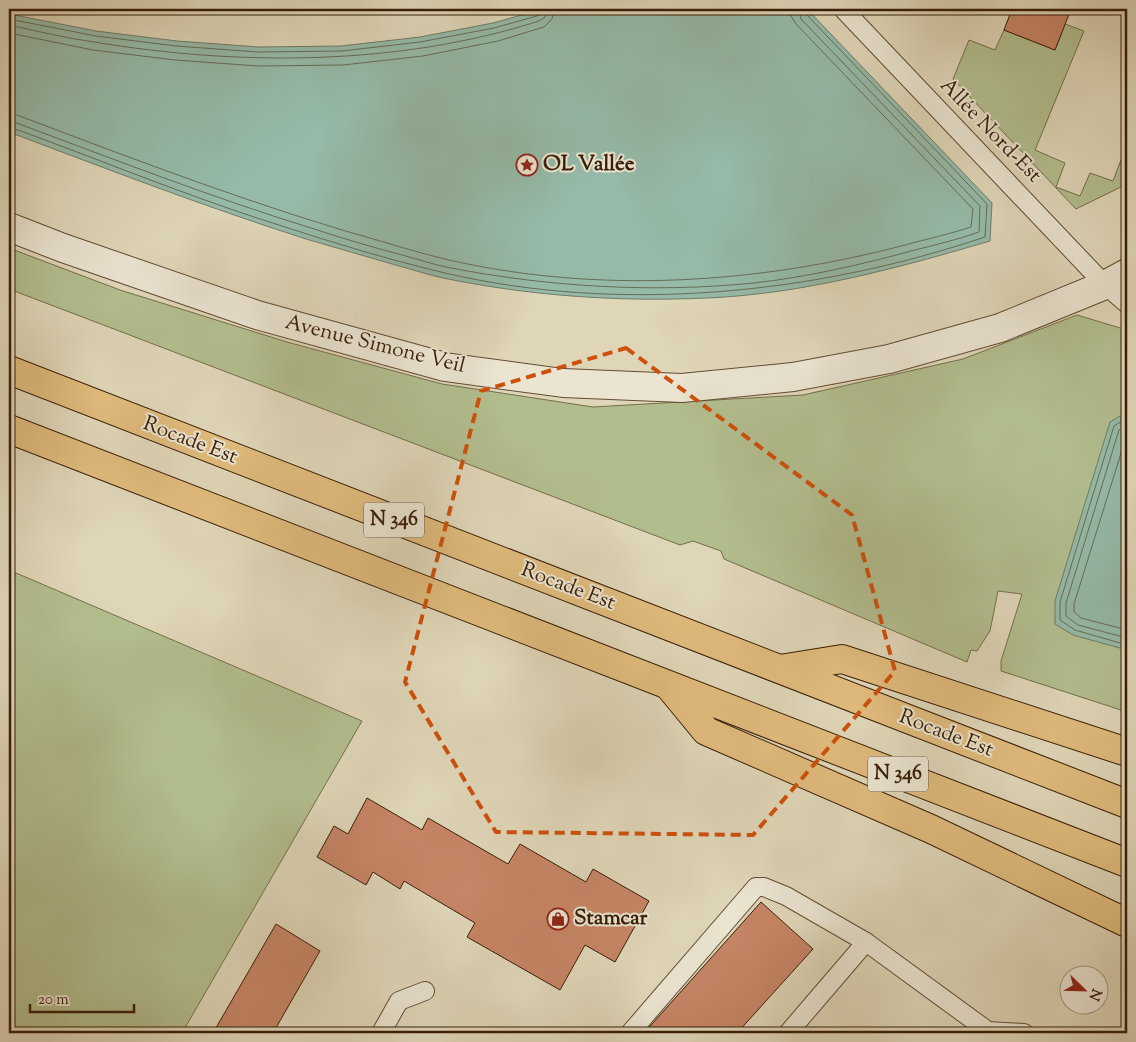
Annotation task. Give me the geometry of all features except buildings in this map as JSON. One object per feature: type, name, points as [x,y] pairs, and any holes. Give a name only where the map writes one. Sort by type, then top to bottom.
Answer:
[{"type":"highway","name":"Rocade Est","points":[[9,370],[1127,804]]},
{"type":"highway","name":"N 346","points":[[9,428],[1127,863]]},
{"type":"highway","points":[[779,669],[842,659],[1127,752]]},
{"type":"highway","points":[[668,685],[706,732],[931,829],[1127,923]]},
{"type":"street","name":"Avenue Simone Veil","points":[[9,227],[63,248],[257,315],[445,367],[563,383],[682,388],[793,377],[889,360],[1000,328],[1116,279]]},
{"type":"lane","name":"Allée Nord-Est","points":[[843,9],[1116,279],[1127,304]]},
{"type":"lane","points":[[630,1033],[756,886],[764,887],[786,896],[866,942],[989,1032],[1024,1033]]},
{"type":"lane","points":[[788,1033],[866,942]]},
{"type":"lane","points":[[381,1033],[399,1001],[425,992]]},
{"type":"highlighted area","points":[[626,348],[852,515],[895,671],[753,835],[496,832],[405,682],[481,391]]},
{"type":"shaded area","points":[[1065,24],[1084,31],[1035,150],[1065,163],[1056,187],[1080,196],[1090,173],[1113,181],[1127,144],[1127,184],[1076,209],[953,79],[969,40],[995,50],[1004,30],[1055,50]]},
{"type":"shaded area","points":[[9,248],[120,290],[287,342],[442,384],[593,407],[803,395],[963,359],[1077,315],[1127,330],[1127,712],[1001,671],[1001,661],[1022,594],[998,591],[990,631],[977,651],[971,650],[967,662],[724,559],[721,551],[693,541],[680,545],[9,289]]},
{"type":"shaded area","points":[[9,570],[362,721],[182,1033],[9,1033]]},
{"type":"water","name":"OL Vallée","points":[[543,9],[807,9],[992,203],[990,241],[850,278],[743,296],[642,299],[544,294],[442,278],[306,239],[194,201],[9,132],[9,14],[96,31],[177,41],[258,47],[341,46],[420,37],[493,23]]},
{"type":"water","points":[[1127,412],[1127,650],[1073,635],[1055,624],[1055,601],[1110,422]]},
{"type":"place","name":"OL Vallée","points":[[527,165]]},
{"type":"place","name":"Stamcar","points":[[558,919]]}]
